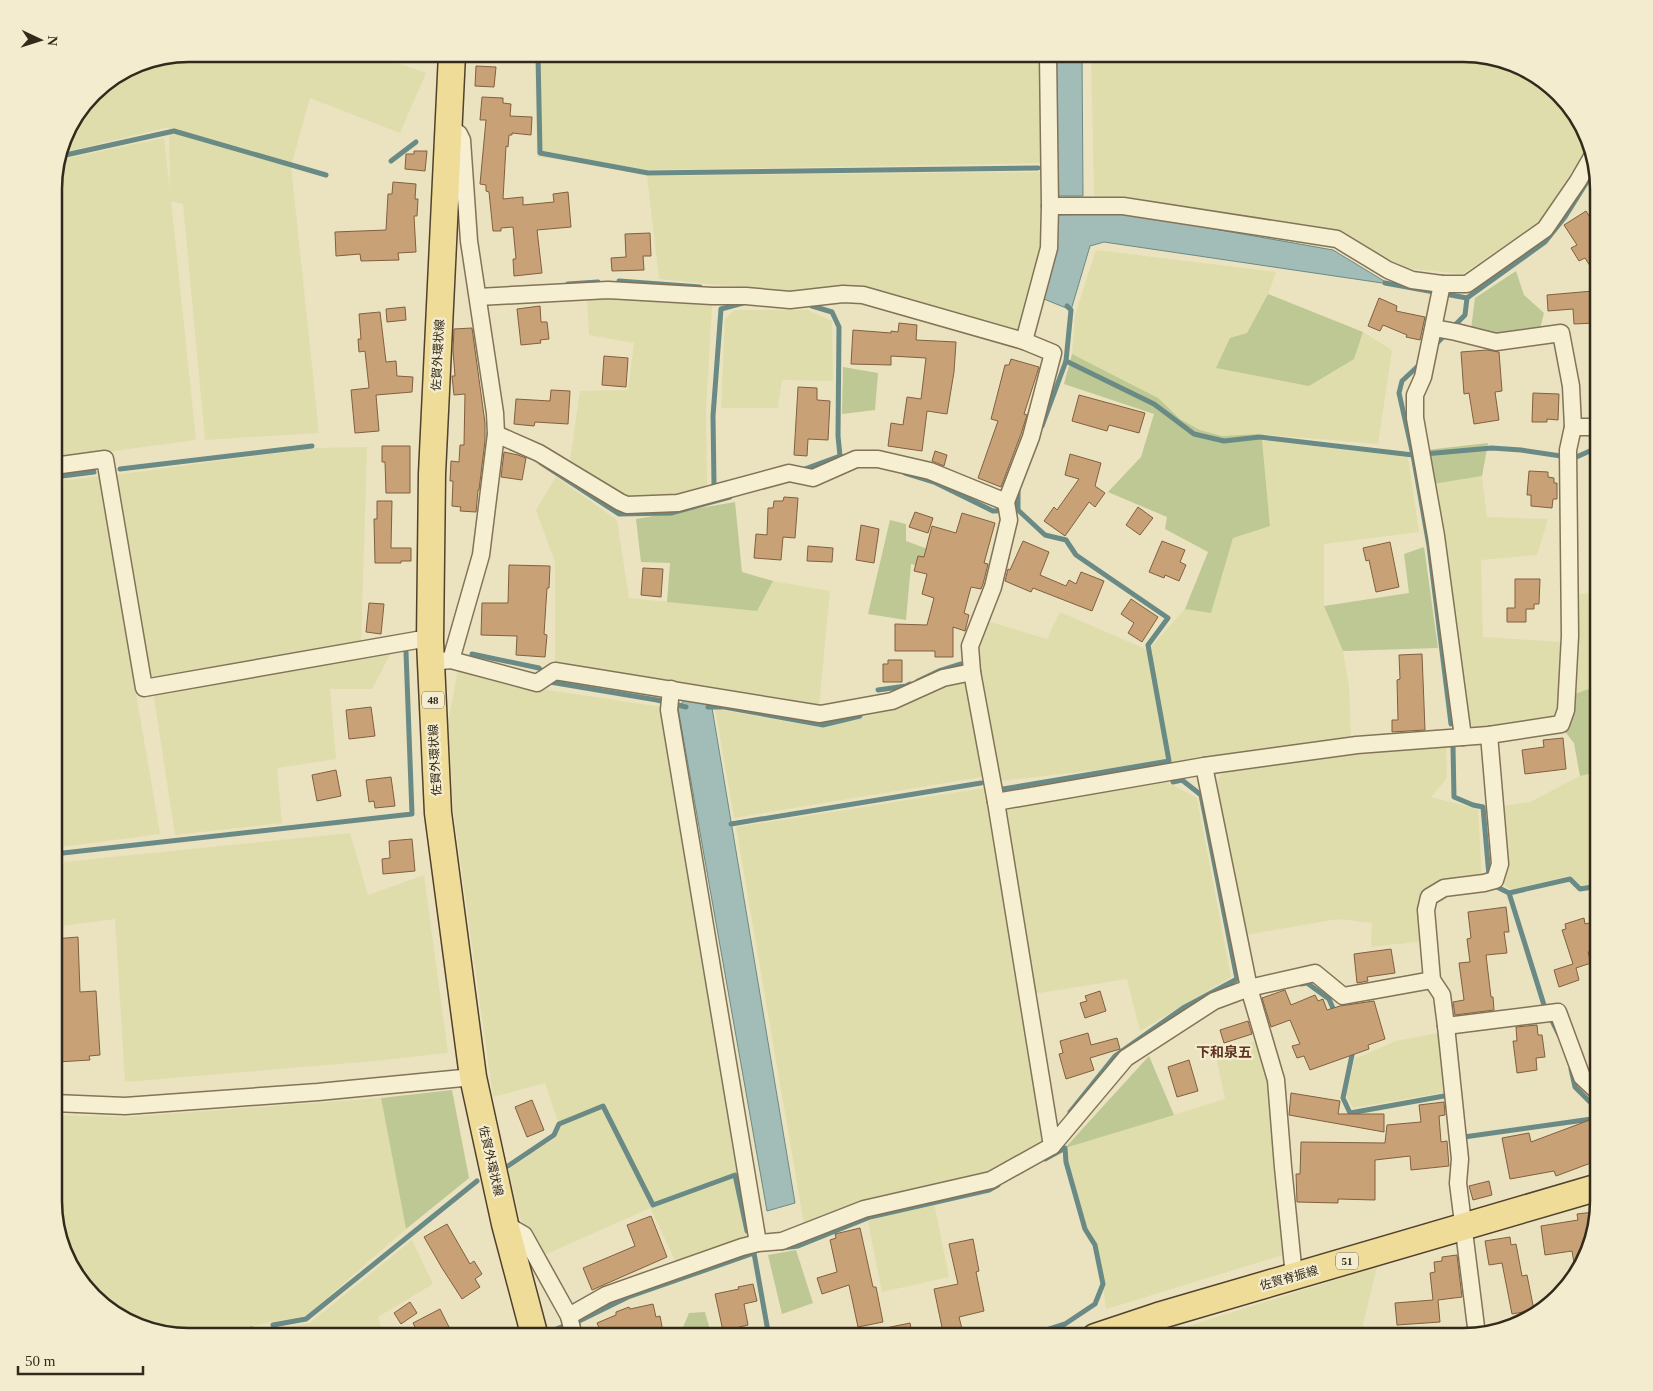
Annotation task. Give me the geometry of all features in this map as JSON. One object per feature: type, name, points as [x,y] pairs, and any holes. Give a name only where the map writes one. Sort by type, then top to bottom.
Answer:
[{"type":"main road","name":"佐賀外環状線","points":[[452,63],[432,474],[438,654],[438,813],[472,1076],[505,1224],[533,1328]]},
{"type":"main road","name":"佐賀脊振線","points":[[1125,1328],[1158,1316],[1590,1190]]},
{"type":"street","points":[[1024,341],[1049,248],[1064,206],[1049,62]]},
{"type":"street","points":[[438,654],[481,555],[496,434],[496,413],[470,242],[462,140],[459,134],[448,126]]},
{"type":"street","points":[[1064,206],[1123,206],[1337,239],[1388,270],[1412,280],[1442,284],[1467,284],[1545,229],[1588,163]]},
{"type":"street","points":[[1442,284],[1439,301],[1445,330],[1415,395],[1415,418],[1436,536],[1463,737]]},
{"type":"street","points":[[478,297],[608,290],[746,296],[790,300],[843,294],[863,295],[1024,341],[1053,353],[1031,437],[1006,502],[1009,520],[993,587],[970,646],[972,672],[996,802],[1052,1146]]},
{"type":"street","points":[[996,802],[1204,766],[1357,745],[1489,735],[1561,724],[1566,710],[1570,636],[1568,457],[1573,428],[1571,386],[1561,334],[1496,342],[1445,330]]},
{"type":"street","points":[[1573,428],[1590,427]]},
{"type":"street","points":[[496,434],[539,453],[627,505],[678,503],[794,474],[813,478],[850,462],[878,459],[930,471],[1006,502]]},
{"type":"street","points":[[63,465],[105,459],[144,688],[417,640],[438,654],[538,683],[554,671],[820,714],[892,701],[943,678],[972,672]]},
{"type":"street","points":[[670,689],[669,710],[758,1243]]},
{"type":"street","points":[[1476,1328],[1458,1183],[1460,1159],[1446,1026],[1442,995],[1432,980],[1426,910],[1429,897],[1444,888],[1495,880],[1500,864],[1489,735]]},
{"type":"street","points":[[1204,766],[1249,988],[1276,1080],[1282,1167],[1294,1276]]},
{"type":"street","points":[[569,1316],[606,1295],[742,1247],[758,1243],[782,1241],[864,1209],[991,1180],[1052,1146],[1126,1058],[1214,1001],[1249,988],[1315,973],[1343,996],[1432,980]]},
{"type":"street","points":[[1446,1026],[1558,1012],[1582,1077],[1590,1085]]},
{"type":"street","points":[[63,1103],[125,1106],[318,1092],[472,1076]]},
{"type":"street","points":[[505,1224],[524,1235],[569,1316],[572,1328]]},
{"type":"shaded area","points":[[1040,62],[1041,163],[647,170],[537,157],[535,63]]},
{"type":"shaded area","points":[[1091,62],[1464,62],[1489,65],[1527,79],[1547,94],[1574,126],[1585,152],[1538,223],[1462,274],[1406,268],[1341,233],[1094,196]]},
{"type":"shaded area","points":[[181,63],[397,63],[426,73],[400,133],[310,98],[291,166],[319,433],[205,440],[183,204],[171,201],[196,440],[63,458],[63,181],[66,159],[164,138],[170,191],[169,127],[68,151],[79,126],[106,94],[126,79],[148,69],[164,65]]},
{"type":"shaded area","points":[[1041,172],[1042,247],[1019,334],[848,288],[790,292],[659,279],[647,176]]},
{"type":"shaded area","points":[[1096,250],[1276,272],[1268,294],[1247,334],[1354,359],[1363,332],[1392,350],[1378,444],[1258,434],[1222,436],[1200,430],[1180,419],[1158,398],[1072,354],[1075,315]]},
{"type":"shaded area","points":[[610,298],[712,305],[706,410],[707,485],[679,495],[624,497],[570,460],[580,391],[628,390],[634,343],[589,335],[587,299]]},
{"type":"shaded area","points":[[734,310],[808,310],[832,321],[833,381],[782,380],[778,408],[721,408],[725,319]]},
{"type":"shaded area","points":[[1262,440],[1408,457],[1419,532],[1324,544],[1324,606],[1343,651],[1349,686],[1351,741],[1000,781],[977,647],[984,620],[1047,639],[1060,612],[1148,650],[1185,609],[1211,613],[1233,538],[1270,525]]},
{"type":"shaded area","points":[[367,447],[361,644],[149,681],[115,475],[315,448]]},
{"type":"shaded area","points":[[99,476],[160,834],[63,847],[63,481]]},
{"type":"shaded area","points":[[1482,476],[1487,517],[1548,519],[1537,555],[1481,560],[1483,637],[1563,642],[1559,709],[1548,720],[1477,730],[1466,720],[1433,484]]},
{"type":"shaded area","points":[[556,477],[617,520],[629,598],[757,611],[773,581],[830,591],[819,706],[555,661],[555,562],[536,510]]},
{"type":"shaded area","points":[[1590,593],[1590,688],[1575,694],[1577,594]]},
{"type":"shaded area","points":[[392,651],[372,689],[330,689],[336,759],[277,768],[282,823],[175,835],[153,691]]},
{"type":"shaded area","points":[[458,670],[541,689],[662,707],[749,1235],[677,1264],[650,1208],[540,1257],[520,1218],[508,1170],[555,1138],[560,1128],[545,1083],[493,1097],[453,809],[448,722]]},
{"type":"shaded area","points":[[947,682],[967,684],[982,777],[734,818],[715,709],[824,728],[903,706]]},
{"type":"shaded area","points":[[1446,745],[1447,778],[1431,797],[1478,809],[1482,878],[1440,883],[1424,941],[1371,947],[1372,923],[1338,919],[1245,935],[1217,784],[1223,769]]},
{"type":"shaded area","points":[[1590,774],[1590,886],[1581,887],[1568,876],[1511,890],[1500,881],[1508,866],[1502,806],[1530,802],[1580,776]]},
{"type":"shaded area","points":[[1165,781],[1197,798],[1231,977],[1140,1031],[1127,979],[1033,994],[1005,808]]},
{"type":"shaded area","points":[[984,788],[1043,1141],[982,1175],[900,1192],[804,1224],[736,827]]},
{"type":"shaded area","points":[[350,833],[368,895],[424,875],[448,1053],[125,1082],[115,919],[63,926],[63,862]]},
{"type":"shaded area","points":[[1438,1033],[1446,1092],[1353,1108],[1346,1095],[1355,1059],[1396,1041]]},
{"type":"shaded area","points":[[1258,1041],[1271,1087],[1286,1254],[1106,1309],[1095,1245],[1085,1229],[1066,1162],[1065,1148],[1225,1099],[1215,1052]]},
{"type":"shaded area","points":[[381,1098],[406,1229],[306,1316],[240,1328],[181,1328],[148,1322],[119,1307],[106,1297],[89,1279],[72,1250],[65,1227],[63,1210],[63,1115],[127,1117]]},
{"type":"shaded area","points":[[934,1203],[949,1277],[882,1292],[868,1221]]},
{"type":"shaded area","points":[[412,1240],[433,1284],[378,1317],[381,1328],[282,1328],[310,1323]]},
{"type":"shaded area","points":[[1377,1267],[1362,1328],[1182,1328]]},
{"type":"green space","points":[[1516,271],[1524,295],[1544,313],[1539,333],[1495,338],[1471,329],[1475,298]]},
{"type":"green space","points":[[1268,294],[1363,332],[1354,359],[1309,386],[1216,368],[1230,338],[1247,333]]},
{"type":"green space","points":[[1072,354],[1158,398],[1180,419],[1200,430],[1222,436],[1258,434],[1262,440],[1270,526],[1233,538],[1211,613],[1185,609],[1208,552],[1165,529],[1167,517],[1108,492],[1141,457],[1154,414],[1064,384]]},
{"type":"green space","points":[[843,367],[878,373],[875,410],[842,414]]},
{"type":"green space","points":[[1488,443],[1482,476],[1433,484],[1426,450]]},
{"type":"green space","points":[[735,502],[742,572],[773,581],[757,611],[667,602],[670,563],[641,562],[636,519]]},
{"type":"green space","points":[[890,520],[906,524],[906,541],[952,558],[946,574],[911,564],[906,620],[868,614]]},
{"type":"green space","points":[[1424,547],[1438,648],[1343,651],[1324,606],[1409,593],[1404,554]]},
{"type":"green space","points":[[1590,688],[1590,774],[1580,776],[1574,743],[1563,729],[1575,709],[1575,694]]},
{"type":"green space","points":[[1149,1056],[1174,1115],[1065,1148]]},
{"type":"green space","points":[[452,1090],[469,1178],[406,1229],[381,1098]]},
{"type":"green space","points":[[796,1250],[813,1303],[782,1314],[768,1255]]},
{"type":"green space","points":[[705,1312],[709,1328],[683,1328],[689,1313]]},
{"type":"water","points":[[1056,62],[1082,62],[1083,196],[1057,196]]},
{"type":"water","points":[[1124,213],[1333,250],[1389,284],[1104,242],[1090,246],[1071,310],[1044,299],[1057,249],[1057,215]]},
{"type":"water","points":[[685,699],[711,702],[795,1203],[767,1211],[678,708]]},
{"type":"building","points":[[476,66],[496,67],[494,87],[475,86]]},
{"type":"building","points":[[482,97],[503,98],[503,103],[511,104],[510,116],[532,117],[531,135],[512,133],[512,135],[509,135],[508,147],[506,146],[503,199],[523,197],[523,205],[554,202],[553,194],[568,192],[571,227],[537,230],[542,273],[514,276],[513,259],[516,259],[513,227],[501,228],[501,231],[493,231],[489,192],[486,191],[486,185],[480,184],[486,120],[480,120]]},
{"type":"building","points":[[414,151],[427,151],[425,171],[405,169],[406,154],[414,154]]},
{"type":"building","points":[[393,182],[416,184],[415,199],[418,199],[417,216],[414,216],[416,252],[398,253],[399,260],[361,261],[360,254],[336,256],[335,232],[386,230],[388,194],[392,194]]},
{"type":"building","points":[[1586,211],[1590,217],[1590,266],[1585,258],[1579,261],[1571,248],[1577,245],[1564,225]]},
{"type":"building","points":[[650,233],[651,256],[643,256],[644,270],[612,271],[611,258],[626,257],[625,234]]},
{"type":"building","points":[[1590,291],[1590,323],[1574,324],[1573,309],[1548,311],[1547,295]]},
{"type":"building","points":[[1379,298],[1397,306],[1396,311],[1425,317],[1420,340],[1406,337],[1407,335],[1383,325],[1380,331],[1368,326]]},
{"type":"building","points":[[540,306],[541,322],[547,322],[549,339],[540,340],[541,343],[521,345],[517,309]]},
{"type":"building","points":[[405,307],[406,320],[387,322],[386,309]]},
{"type":"building","points":[[380,312],[386,362],[396,361],[397,376],[413,377],[412,392],[376,395],[379,431],[355,433],[351,390],[369,388],[365,351],[359,352],[358,339],[361,339],[359,314]]},
{"type":"building","points":[[899,323],[917,325],[916,340],[956,342],[954,372],[947,414],[927,411],[922,451],[888,446],[891,423],[903,425],[907,397],[921,399],[926,358],[891,356],[891,365],[851,364],[853,330],[898,332]]},
{"type":"building","points":[[472,328],[485,423],[485,441],[476,512],[460,511],[461,507],[452,506],[453,481],[450,481],[451,461],[459,462],[460,445],[464,445],[465,394],[454,395],[452,376],[455,376],[454,329]]},
{"type":"building","points":[[1487,350],[1499,352],[1502,391],[1495,392],[1499,420],[1474,424],[1469,393],[1464,394],[1461,352]]},
{"type":"building","points":[[604,356],[628,358],[626,387],[602,385]]},
{"type":"building","points":[[1011,359],[1039,367],[1024,414],[1027,415],[1021,434],[1001,487],[978,478],[998,421],[991,419],[1005,365],[1009,365]]},
{"type":"building","points":[[798,387],[817,388],[817,400],[830,401],[828,440],[808,439],[807,456],[794,455]]},
{"type":"building","points":[[551,390],[570,391],[568,424],[535,422],[534,426],[514,424],[516,399],[550,401]]},
{"type":"building","points":[[1533,393],[1559,394],[1558,420],[1547,419],[1547,422],[1532,422]]},
{"type":"building","points":[[1079,395],[1145,413],[1139,433],[1109,425],[1107,431],[1072,421]]},
{"type":"building","points":[[382,446],[410,446],[410,493],[386,493],[385,462],[382,462]]},
{"type":"building","points":[[935,451],[947,455],[944,466],[932,461]]},
{"type":"building","points":[[504,452],[526,458],[522,480],[501,477]]},
{"type":"building","points":[[1070,454],[1101,463],[1095,486],[1105,493],[1095,507],[1089,502],[1065,536],[1044,521],[1054,507],[1057,510],[1079,479],[1065,475]]},
{"type":"building","points":[[1529,471],[1548,472],[1548,477],[1554,478],[1554,483],[1557,483],[1557,499],[1553,499],[1552,508],[1531,506],[1531,495],[1527,495]]},
{"type":"building","points":[[784,497],[798,498],[795,538],[783,537],[781,560],[754,558],[756,534],[767,535],[768,508],[773,508],[774,501],[783,501]]},
{"type":"building","points":[[377,501],[392,501],[391,548],[411,548],[411,561],[375,563],[374,519],[377,519]]},
{"type":"building","points":[[1138,507],[1153,518],[1140,535],[1126,525]]},
{"type":"building","points":[[915,512],[933,518],[928,533],[909,527]]},
{"type":"building","points":[[962,513],[995,523],[984,563],[988,564],[983,584],[981,589],[971,587],[964,613],[969,615],[965,631],[953,627],[953,657],[935,657],[935,651],[895,651],[895,624],[927,625],[934,598],[922,594],[927,574],[914,571],[918,556],[924,557],[932,526],[956,533]]},
{"type":"building","points":[[861,525],[879,529],[874,563],[856,560]]},
{"type":"building","points":[[1023,541],[1049,552],[1040,575],[1066,586],[1069,580],[1076,584],[1081,572],[1104,581],[1092,611],[1033,588],[1031,592],[1005,581],[1008,569],[1010,570]]},
{"type":"building","points":[[1162,541],[1185,550],[1180,562],[1186,565],[1179,581],[1165,575],[1164,578],[1149,572]]},
{"type":"building","points":[[1390,542],[1399,587],[1376,592],[1369,560],[1366,561],[1363,548]]},
{"type":"building","points":[[808,546],[833,548],[832,562],[807,561]]},
{"type":"building","points":[[509,565],[550,566],[544,634],[547,635],[545,657],[516,655],[517,636],[481,635],[482,603],[508,603]]},
{"type":"building","points":[[643,568],[663,569],[661,597],[641,595]]},
{"type":"building","points":[[1515,579],[1540,579],[1539,604],[1534,604],[1534,609],[1526,609],[1526,622],[1507,622],[1507,608],[1515,608]]},
{"type":"building","points":[[1131,599],[1158,617],[1142,642],[1128,633],[1134,623],[1121,614]]},
{"type":"building","points":[[369,603],[384,604],[381,634],[366,632]]},
{"type":"building","points":[[1422,654],[1425,730],[1392,732],[1392,720],[1398,720],[1397,680],[1400,679],[1399,655]]},
{"type":"building","points":[[888,660],[902,660],[902,682],[883,682],[883,664],[888,664]]},
{"type":"building","points":[[371,707],[375,736],[349,739],[346,710]]},
{"type":"building","points":[[1563,738],[1566,769],[1525,774],[1522,750],[1544,747],[1543,740]]},
{"type":"building","points":[[336,770],[341,796],[317,801],[312,775]]},
{"type":"building","points":[[391,777],[395,806],[375,808],[374,801],[369,802],[366,780]]},
{"type":"building","points":[[412,839],[415,871],[383,874],[382,859],[390,858],[389,841]]},
{"type":"building","points":[[1506,907],[1509,932],[1504,932],[1507,953],[1486,955],[1494,1010],[1455,1015],[1453,1002],[1464,1000],[1459,963],[1470,962],[1467,939],[1471,938],[1468,912]]},
{"type":"building","points":[[1584,918],[1585,924],[1590,923],[1590,951],[1588,952],[1590,963],[1576,968],[1579,980],[1559,987],[1554,970],[1573,964],[1562,930],[1566,929],[1565,924]]},
{"type":"building","points":[[78,937],[80,992],[96,991],[100,1055],[89,1056],[90,1060],[63,1062],[63,938]]},
{"type":"building","points":[[1391,949],[1395,973],[1367,977],[1368,981],[1357,983],[1354,954]]},
{"type":"building","points":[[1285,990],[1291,1005],[1315,995],[1318,1001],[1323,999],[1327,1010],[1374,1001],[1385,1039],[1368,1045],[1369,1049],[1310,1070],[1304,1056],[1297,1058],[1292,1046],[1300,1044],[1290,1020],[1271,1027],[1262,998]]},
{"type":"building","points":[[1100,991],[1106,1011],[1085,1018],[1080,1003],[1087,1001],[1085,996]]},
{"type":"building","points":[[1248,1021],[1252,1034],[1224,1043],[1220,1030]]},
{"type":"building","points":[[1537,1025],[1538,1035],[1542,1035],[1545,1057],[1536,1058],[1537,1070],[1517,1073],[1513,1041],[1517,1041],[1516,1027]]},
{"type":"building","points":[[1088,1033],[1091,1045],[1117,1038],[1120,1049],[1090,1058],[1094,1070],[1066,1079],[1059,1054],[1063,1053],[1060,1041]]},
{"type":"building","points":[[1189,1060],[1198,1091],[1177,1097],[1168,1067]]},
{"type":"building","points":[[1291,1093],[1340,1101],[1338,1114],[1384,1114],[1384,1132],[1289,1115]]},
{"type":"building","points":[[532,1100],[544,1130],[527,1137],[515,1107]]},
{"type":"building","points":[[1444,1102],[1445,1115],[1439,1116],[1441,1142],[1447,1141],[1449,1166],[1411,1170],[1410,1156],[1375,1160],[1375,1200],[1338,1199],[1338,1203],[1297,1202],[1296,1174],[1300,1174],[1301,1142],[1385,1143],[1387,1125],[1421,1122],[1419,1105]]},
{"type":"building","points":[[1590,1120],[1590,1163],[1556,1176],[1554,1171],[1510,1179],[1502,1138],[1529,1133],[1531,1142]]},
{"type":"building","points":[[1489,1181],[1492,1195],[1473,1200],[1469,1186]]},
{"type":"building","points":[[1590,1213],[1584,1243],[1574,1264],[1572,1251],[1545,1255],[1541,1226],[1578,1220],[1577,1214]]},
{"type":"building","points":[[651,1216],[667,1257],[592,1290],[583,1268],[635,1246],[627,1225]]},
{"type":"building","points":[[447,1224],[470,1264],[474,1261],[482,1274],[475,1279],[480,1287],[462,1299],[424,1237]]},
{"type":"building","points":[[860,1228],[873,1287],[876,1287],[883,1322],[858,1327],[849,1285],[822,1294],[817,1278],[837,1272],[830,1240],[836,1238],[835,1234]]},
{"type":"building","points":[[1510,1237],[1511,1245],[1516,1244],[1522,1276],[1527,1275],[1533,1307],[1528,1311],[1512,1314],[1502,1263],[1489,1265],[1485,1241]]},
{"type":"building","points":[[973,1239],[979,1271],[976,1272],[984,1311],[959,1317],[962,1328],[942,1328],[934,1289],[958,1284],[949,1244]]},
{"type":"building","points":[[1457,1255],[1462,1297],[1438,1300],[1440,1322],[1397,1325],[1395,1303],[1433,1300],[1430,1273],[1435,1272],[1434,1262],[1442,1261],[1442,1257]]},
{"type":"building","points":[[753,1284],[757,1301],[744,1304],[748,1325],[736,1328],[722,1328],[715,1294],[739,1289],[738,1287]]},
{"type":"building","points":[[410,1302],[417,1313],[401,1324],[394,1313]]},
{"type":"building","points":[[653,1304],[656,1317],[660,1316],[662,1328],[599,1328],[597,1323],[616,1315],[616,1312],[629,1307],[630,1309]]},
{"type":"building","points":[[440,1309],[450,1328],[416,1328],[413,1323]]},
{"type":"building","points":[[910,1323],[911,1328],[886,1328]]},
{"type":"waterway","points":[[538,63],[540,153],[648,173],[1038,168]]},
{"type":"waterway","points":[[67,155],[174,131],[326,175]]},
{"type":"waterway","points":[[391,161],[416,142]]},
{"type":"waterway","points":[[1385,283],[1467,298],[1545,242],[1565,217],[1590,178]]},
{"type":"waterway","points":[[619,281],[700,287]]},
{"type":"waterway","points":[[568,284],[598,282]]},
{"type":"waterway","points":[[1437,343],[1465,315],[1467,298]]},
{"type":"waterway","points":[[714,484],[713,416],[721,309],[743,303]]},
{"type":"waterway","points":[[812,306],[832,312],[839,327],[838,436],[840,456]]},
{"type":"waterway","points":[[1042,426],[1066,361],[1071,310],[1067,306]]},
{"type":"waterway","points":[[1066,361],[1154,404],[1194,434],[1224,441],[1260,437],[1413,455],[1492,448],[1521,450],[1574,458],[1590,451]]},
{"type":"waterway","points":[[1418,366],[1402,381],[1399,393],[1413,455],[1429,546],[1451,724]]},
{"type":"waterway","points":[[120,469],[312,446]]},
{"type":"waterway","points":[[802,470],[840,456],[847,459]]},
{"type":"waterway","points":[[541,463],[619,514],[671,513],[730,497]]},
{"type":"waterway","points":[[63,476],[94,472]]},
{"type":"waterway","points":[[905,473],[934,482],[993,511],[1018,510],[1045,535],[1066,540],[1076,555],[1168,618],[1148,645],[1169,761],[1003,789]]},
{"type":"waterway","points":[[1018,491],[1018,510]]},
{"type":"waterway","points":[[63,853],[412,814],[406,652]]},
{"type":"waterway","points":[[472,654],[539,668],[550,682],[657,700],[686,707]]},
{"type":"waterway","points":[[918,681],[939,671],[961,664]]},
{"type":"waterway","points":[[878,690],[910,684]]},
{"type":"waterway","points":[[708,707],[724,707],[823,725],[860,716]]},
{"type":"waterway","points":[[1453,746],[1454,797],[1483,807],[1489,876]]},
{"type":"waterway","points":[[1070,1112],[1115,1056],[1183,1008],[1237,979],[1201,795],[1182,780],[1173,782]]},
{"type":"waterway","points":[[731,824],[981,783]]},
{"type":"waterway","points":[[1509,893],[1570,879],[1580,889],[1590,887]]},
{"type":"waterway","points":[[1495,886],[1509,893],[1544,1005],[1559,1035]]},
{"type":"waterway","points":[[1301,984],[1307,983],[1329,999],[1335,1013]]},
{"type":"waterway","points":[[1350,1049],[1352,1055],[1343,1098],[1350,1113],[1444,1096]]},
{"type":"waterway","points":[[1571,1069],[1575,1087],[1590,1102]]},
{"type":"waterway","points":[[508,1166],[554,1135],[559,1124],[603,1106],[653,1205],[735,1175],[747,1231]]},
{"type":"waterway","points":[[1464,1134],[1464,1137],[1590,1119]]},
{"type":"waterway","points":[[1045,1159],[1065,1148],[1066,1162],[1085,1229],[1095,1245],[1103,1284],[1095,1304],[1065,1324],[1053,1328]]},
{"type":"waterway","points":[[273,1325],[306,1319],[477,1181]]},
{"type":"waterway","points":[[782,1248],[798,1246],[870,1217],[989,1190],[998,1185]]},
{"type":"waterway","points":[[579,1321],[628,1297],[754,1253],[767,1328]]},
{"type":"waterway","points":[[559,1328],[564,1326]]},
{"type":"district","name":"下和泉五","points":[[1224,1052]]}]
